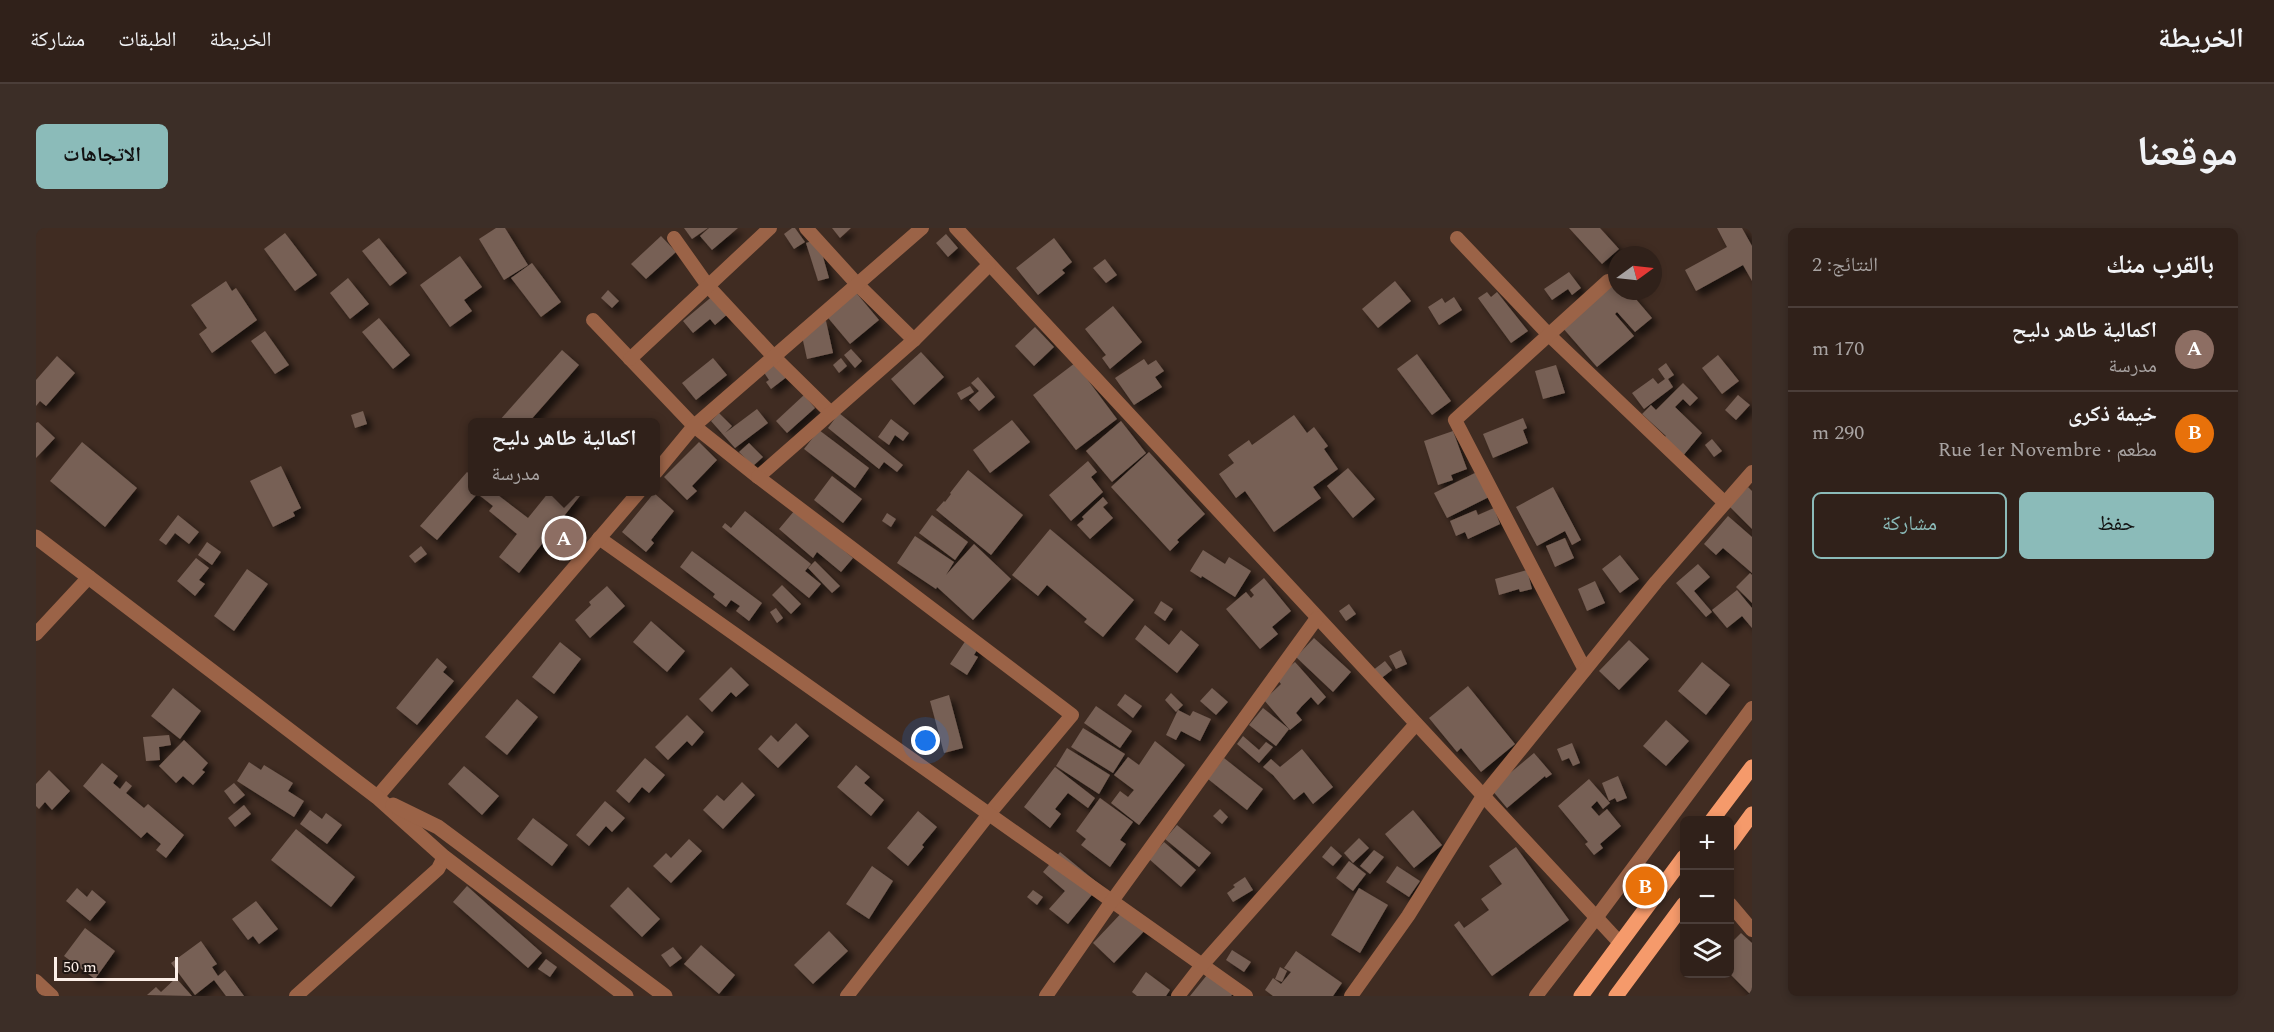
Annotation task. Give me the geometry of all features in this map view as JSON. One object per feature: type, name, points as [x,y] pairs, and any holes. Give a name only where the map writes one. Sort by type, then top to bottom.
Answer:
[{"type":"main road","points":[[1715,816],[1752,767]]},
{"type":"main road","points":[[1734,839],[1752,814]]},
{"type":"main road","points":[[1581,996],[1680,862]]},
{"type":"main road","points":[[1616,996],[1680,909]]},
{"type":"street","points":[[630,359],[770,228]]},
{"type":"street","points":[[806,228],[857,284],[914,340]]},
{"type":"street","points":[[660,467],[694,426],[922,228]]},
{"type":"street","points":[[956,228],[1620,944]]},
{"type":"street","points":[[674,238],[708,286],[774,357],[831,413]]},
{"type":"street","points":[[1457,238],[1549,335],[1725,503]]},
{"type":"street","points":[[758,477],[914,340],[988,265]]},
{"type":"street","points":[[1585,670],[1455,420],[1608,281]]},
{"type":"street","points":[[593,320],[694,426],[1072,715],[989,814],[847,996]]},
{"type":"street","points":[[1351,996],[1408,916],[1483,796],[1656,582],[1752,472]]},
{"type":"street","points":[[377,797],[636,496]]},
{"type":"street","points":[[36,537],[377,797],[444,857],[626,996]]},
{"type":"street","points":[[599,538],[1246,996]]},
{"type":"street","points":[[36,634],[88,577]]},
{"type":"street","points":[[1046,996],[1317,618]]},
{"type":"street","points":[[1536,996],[1752,708]]},
{"type":"street","points":[[1178,996],[1202,965],[1416,724]]},
{"type":"street","points":[[377,797],[438,827],[665,996]]},
{"type":"street","points":[[296,996],[438,868],[444,857]]},
{"type":"street","points":[[1734,908],[1752,930]]},
{"type":"street","points":[[36,981],[52,996]]},
{"type":"building","points":[[496,228],[505,228],[528,265],[504,280],[479,239]]},
{"type":"building","points":[[684,228],[708,228],[692,239]]},
{"type":"building","points":[[709,228],[738,228],[712,250],[700,236]]},
{"type":"building","points":[[795,228],[805,242],[794,249],[784,234]]},
{"type":"building","points":[[832,228],[851,228],[840,238]]},
{"type":"building","points":[[1569,228],[1600,228],[1616,246],[1608,246],[1608,259],[1602,264]]},
{"type":"building","points":[[1717,228],[1742,228],[1752,246],[1752,281],[1743,265],[1696,291],[1685,270],[1727,247]]},
{"type":"building","points":[[285,233],[317,275],[295,291],[264,249]]},
{"type":"building","points":[[946,234],[958,248],[948,257],[936,243]]},
{"type":"building","points":[[661,236],[676,252],[646,279],[631,264]]},
{"type":"building","points":[[379,238],[407,273],[390,286],[362,251]]},
{"type":"building","points":[[1054,238],[1072,262],[1062,270],[1065,273],[1038,295],[1016,268]]},
{"type":"building","points":[[818,239],[829,278],[818,281],[806,243]]},
{"type":"building","points":[[460,256],[482,287],[464,300],[472,311],[450,327],[420,285]]},
{"type":"building","points":[[1105,259],[1117,275],[1106,283],[1093,268]]},
{"type":"building","points":[[532,263],[561,302],[541,317],[511,278]]},
{"type":"building","points":[[1569,272],[1581,288],[1572,295],[1568,289],[1552,300],[1544,289]]},
{"type":"building","points":[[348,278],[369,304],[350,319],[330,293]]},
{"type":"building","points":[[226,281],[232,291],[236,288],[257,320],[212,353],[199,334],[207,328],[191,305]]},
{"type":"building","points":[[1395,281],[1411,301],[1378,328],[1362,309]]},
{"type":"building","points":[[1608,288],[1608,300],[1637,300],[1652,318],[1635,332],[1617,312],[1615,314],[1634,336],[1597,367],[1562,327]]},
{"type":"building","points":[[853,289],[879,320],[850,344],[824,313]]},
{"type":"building","points":[[608,290],[619,301],[612,308],[601,298]]},
{"type":"building","points":[[1487,292],[1491,297],[1497,292],[1528,331],[1511,343],[1478,298]]},
{"type":"building","points":[[715,294],[730,312],[715,325],[710,319],[693,333],[683,321]]},
{"type":"building","points":[[1454,297],[1462,310],[1439,325],[1428,307],[1442,298],[1445,303]]},
{"type":"building","points":[[1113,306],[1142,342],[1110,369],[1102,358],[1106,355],[1085,329]]},
{"type":"building","points":[[379,318],[410,355],[393,369],[362,332]]},
{"type":"building","points":[[826,321],[833,353],[807,359],[800,327]]},
{"type":"building","points":[[1035,327],[1054,347],[1034,366],[1015,346]]},
{"type":"building","points":[[265,331],[289,365],[275,374],[251,341]]},
{"type":"building","points":[[851,349],[862,361],[855,368],[844,355]]},
{"type":"building","points":[[562,350],[579,365],[533,418],[502,418]]},
{"type":"building","points":[[921,352],[944,377],[914,405],[891,379]]},
{"type":"building","points":[[1417,354],[1451,401],[1432,415],[1397,369]]},
{"type":"building","points":[[1718,355],[1739,381],[1722,394],[1702,368]]},
{"type":"building","points":[[57,356],[75,373],[46,406],[40,401],[36,406],[36,380]]},
{"type":"building","points":[[713,358],[727,375],[696,400],[682,383]]},
{"type":"building","points":[[775,358],[788,376],[771,389],[766,382],[769,380],[761,368]]},
{"type":"building","points":[[841,358],[847,366],[839,373],[833,365]]},
{"type":"building","points":[[1144,359],[1148,365],[1156,360],[1164,371],[1155,377],[1162,387],[1134,405],[1115,378]]},
{"type":"building","points":[[1075,363],[1117,419],[1076,450],[1033,395]]},
{"type":"building","points":[[1666,363],[1674,375],[1668,379],[1673,387],[1644,409],[1632,393],[1653,378],[1658,384],[1665,379],[1658,369]]},
{"type":"building","points":[[1556,365],[1565,393],[1543,399],[1535,371]]},
{"type":"building","points":[[978,377],[995,397],[979,411],[969,400],[979,391],[971,383]]},
{"type":"building","points":[[1683,383],[1698,398],[1690,406],[1683,399],[1675,407],[1702,433],[1682,457],[1663,439],[1666,436],[1642,414],[1651,405],[1656,410]]},
{"type":"building","points":[[970,386],[974,392],[961,400],[957,393]]},
{"type":"building","points":[[804,395],[815,408],[787,433],[776,421]]},
{"type":"building","points":[[1738,395],[1750,405],[1736,420],[1725,410]]},
{"type":"building","points":[[757,409],[768,423],[735,448],[711,421],[719,413],[732,426],[725,433]]},
{"type":"building","points":[[363,411],[367,424],[355,428],[351,415]]},
{"type":"building","points":[[839,413],[903,465],[897,472],[884,462],[879,469],[828,428]]},
{"type":"building","points":[[1294,415],[1307,433],[1314,427],[1328,446],[1324,449],[1338,469],[1313,487],[1321,498],[1274,532],[1245,491],[1236,498],[1219,474],[1234,463],[1228,455],[1249,440],[1252,445]]},
{"type":"building","points":[[1523,418],[1527,428],[1523,430],[1528,443],[1493,458],[1483,434]]},
{"type":"building","points":[[891,419],[909,433],[903,441],[895,435],[889,445],[878,437]]},
{"type":"building","points":[[1012,420],[1030,442],[990,473],[973,450]]},
{"type":"building","points":[[1121,421],[1146,453],[1112,482],[1086,451]]},
{"type":"building","points":[[38,422],[55,438],[36,458],[36,423]]},
{"type":"building","points":[[819,430],[869,468],[855,488],[804,449]]},
{"type":"building","points":[[1453,431],[1467,469],[1451,475],[1453,480],[1438,485],[1424,441]]},
{"type":"building","points":[[1712,439],[1722,451],[1714,457],[1705,445]]},
{"type":"building","points":[[82,442],[137,488],[105,527],[50,481]]},
{"type":"building","points":[[699,442],[717,460],[692,486],[697,491],[687,500],[664,477]]},
{"type":"building","points":[[749,443],[763,457],[753,466],[739,452]]},
{"type":"building","points":[[1149,452],[1205,514],[1177,540],[1179,542],[1170,551],[1111,487]]},
{"type":"building","points":[[1088,461],[1097,472],[1091,477],[1103,492],[1071,521],[1049,495]]},
{"type":"building","points":[[281,466],[301,508],[293,512],[295,516],[273,527],[250,481]]},
{"type":"building","points":[[1348,468],[1375,499],[1353,518],[1327,486]]},
{"type":"building","points":[[968,470],[1023,515],[991,555],[936,510],[945,502]]},
{"type":"building","points":[[1477,472],[1489,497],[1447,518],[1434,493]]},
{"type":"building","points":[[468,473],[468,496],[476,496],[437,540],[420,526]]},
{"type":"building","points":[[832,476],[862,499],[843,523],[814,500]]},
{"type":"building","points":[[1553,487],[1581,540],[1572,545],[1565,531],[1537,546],[1516,507]]},
{"type":"building","points":[[1748,487],[1752,491],[1752,529],[1729,506]]},
{"type":"building","points":[[480,496],[499,496],[528,518],[546,496],[580,496],[519,573],[499,557],[517,534],[489,511],[493,506]]},
{"type":"building","points":[[652,496],[657,496],[674,511],[651,540],[654,543],[646,552],[622,532]]},
{"type":"building","points":[[1103,497],[1108,503],[1103,507],[1113,518],[1090,539],[1077,525]]},
{"type":"building","points":[[1494,508],[1500,524],[1468,539],[1465,532],[1456,536],[1450,521],[1476,510],[1478,515]]},
{"type":"building","points":[[795,510],[853,558],[841,572],[817,552],[813,558],[779,529]]},
{"type":"building","points":[[745,511],[811,564],[805,571],[821,584],[809,598],[722,527],[725,523],[731,528]]},
{"type":"building","points":[[887,513],[896,519],[891,527],[882,521]]},
{"type":"building","points":[[178,515],[199,532],[189,544],[175,533],[166,545],[159,540]]},
{"type":"building","points":[[932,515],[968,542],[955,560],[919,533]]},
{"type":"building","points":[[1728,516],[1752,537],[1752,573],[1723,548],[1716,555],[1704,544]]},
{"type":"building","points":[[1050,529],[1134,600],[1103,637],[1084,622],[1087,619],[1047,585],[1038,596],[1012,575]]},
{"type":"building","points":[[915,536],[954,562],[946,575],[974,544],[1011,579],[973,620],[937,587],[936,589],[897,563]]},
{"type":"building","points":[[1565,538],[1574,558],[1555,567],[1546,546]]},
{"type":"building","points":[[207,542],[221,552],[212,565],[198,555]]},
{"type":"building","points":[[421,546],[427,554],[415,563],[409,556]]},
{"type":"building","points":[[1203,550],[1225,564],[1229,557],[1251,571],[1235,597],[1190,571]]},
{"type":"building","points":[[692,551],[762,603],[749,621],[736,611],[740,606],[731,600],[726,607],[713,597],[715,594],[680,567]]},
{"type":"building","points":[[1620,555],[1639,579],[1620,593],[1602,569]]},
{"type":"building","points":[[196,558],[209,568],[199,580],[205,584],[195,596],[177,581]]},
{"type":"building","points":[[815,561],[840,586],[832,593],[808,568]]},
{"type":"building","points":[[1698,564],[1710,577],[1694,591],[1712,612],[1706,617],[1676,583]]},
{"type":"building","points":[[247,569],[268,584],[234,631],[214,616]]},
{"type":"building","points":[[1527,570],[1532,589],[1520,592],[1519,589],[1499,595],[1495,579]]},
{"type":"building","points":[[1750,573],[1752,575],[1752,603],[1736,587]]},
{"type":"building","points":[[1264,578],[1291,611],[1272,627],[1278,634],[1260,649],[1226,609],[1246,592],[1251,598],[1254,595],[1250,590]]},
{"type":"building","points":[[1595,581],[1605,603],[1587,611],[1578,589]]},
{"type":"building","points":[[782,585],[801,604],[791,614],[772,595]]},
{"type":"building","points":[[607,586],[625,606],[590,638],[575,620],[591,605],[589,602]]},
{"type":"building","points":[[1737,590],[1752,608],[1752,628],[1742,616],[1727,628],[1712,610]]},
{"type":"building","points":[[1161,601],[1173,609],[1165,621],[1154,613]]},
{"type":"building","points":[[1349,604],[1356,614],[1346,621],[1339,611]]},
{"type":"building","points":[[776,608],[783,618],[777,623],[770,612]]},
{"type":"building","points":[[651,621],[685,651],[667,672],[633,642]]},
{"type":"building","points":[[1145,625],[1169,645],[1181,630],[1199,645],[1177,673],[1135,639]]},
{"type":"building","points":[[968,637],[980,645],[974,655],[978,657],[967,675],[950,664]]},
{"type":"building","points":[[1314,638],[1351,672],[1333,692],[1296,657]]},
{"type":"building","points":[[1629,640],[1649,659],[1619,690],[1599,671]]},
{"type":"building","points":[[560,642],[581,659],[554,694],[532,677]]},
{"type":"building","points":[[1401,650],[1407,664],[1396,669],[1389,656]]},
{"type":"building","points":[[437,658],[447,667],[443,672],[454,681],[417,725],[396,708]]},
{"type":"building","points":[[1385,661],[1392,670],[1379,680],[1372,671]]},
{"type":"building","points":[[1295,662],[1326,697],[1318,705],[1311,697],[1296,713],[1302,720],[1290,730],[1264,700],[1281,684],[1276,678]]},
{"type":"building","points":[[1702,662],[1730,685],[1706,715],[1678,691]]},
{"type":"building","points":[[731,667],[749,685],[736,697],[731,692],[712,712],[699,699]]},
{"type":"building","points":[[1468,686],[1515,744],[1481,772],[1461,748],[1457,752],[1429,718]]},
{"type":"building","points":[[173,688],[201,711],[180,739],[151,716]]},
{"type":"building","points":[[1212,688],[1228,702],[1216,715],[1200,701]]},
{"type":"building","points":[[1171,693],[1183,705],[1176,712],[1165,700]]},
{"type":"building","points":[[1125,694],[1142,706],[1133,718],[1117,705]]},
{"type":"building","points":[[949,695],[963,748],[944,753],[930,701]]},
{"type":"building","points":[[517,699],[538,717],[507,755],[485,737]]},
{"type":"building","points":[[1096,706],[1132,731],[1120,748],[1084,723]]},
{"type":"building","points":[[1263,708],[1289,729],[1276,746],[1249,725]]},
{"type":"building","points":[[1178,710],[1190,716],[1193,711],[1211,719],[1200,741],[1181,731],[1176,740],[1166,735]]},
{"type":"building","points":[[687,715],[704,732],[692,746],[687,741],[668,760],[655,747]]},
{"type":"building","points":[[1666,720],[1689,741],[1666,766],[1643,746]]},
{"type":"building","points":[[796,723],[809,736],[778,768],[758,749],[771,735],[778,742]]},
{"type":"building","points":[[1083,728],[1125,754],[1113,773],[1071,747]]},
{"type":"building","points":[[169,735],[171,745],[159,747],[160,760],[146,761],[143,737]]},
{"type":"building","points":[[1243,736],[1259,750],[1266,742],[1273,747],[1259,763],[1237,744]]},
{"type":"building","points":[[184,740],[208,763],[202,770],[205,772],[193,785],[183,776],[176,783],[159,766]]},
{"type":"building","points":[[1155,741],[1185,765],[1139,825],[1111,803],[1120,791],[1128,797],[1134,790],[1114,775],[1128,757],[1139,765]]},
{"type":"building","points":[[1572,743],[1580,763],[1573,766],[1569,758],[1562,761],[1557,749]]},
{"type":"building","points":[[1067,748],[1110,775],[1099,794],[1056,766]]},
{"type":"building","points":[[1302,749],[1333,787],[1313,804],[1304,792],[1294,800],[1273,775],[1263,767],[1271,759],[1280,767]]},
{"type":"building","points":[[1534,753],[1552,774],[1546,778],[1545,776],[1507,808],[1491,789]]},
{"type":"building","points":[[645,758],[665,775],[649,793],[642,787],[629,803],[616,791]]},
{"type":"building","points":[[1224,758],[1263,789],[1247,810],[1208,779]]},
{"type":"building","points":[[249,762],[261,770],[264,765],[293,783],[288,791],[304,801],[294,817],[237,781]]},
{"type":"building","points":[[102,763],[118,776],[113,783],[120,789],[126,781],[132,786],[126,793],[144,808],[148,804],[184,835],[166,858],[156,850],[161,844],[147,832],[141,838],[83,786]]},
{"type":"building","points":[[856,765],[870,777],[864,783],[884,800],[871,816],[837,787]]},
{"type":"building","points":[[464,766],[499,796],[482,815],[448,784]]},
{"type":"building","points":[[1055,767],[1095,798],[1088,808],[1068,793],[1055,809],[1061,814],[1050,828],[1024,807]]},
{"type":"building","points":[[49,770],[70,791],[52,810],[45,802],[39,809],[36,806],[36,784]]},
{"type":"building","points":[[1618,776],[1627,798],[1617,802],[1615,798],[1609,801],[1602,783]]},
{"type":"building","points":[[1589,779],[1610,803],[1603,809],[1597,801],[1591,807],[1599,816],[1607,809],[1621,826],[1600,844],[1603,848],[1594,855],[1585,844],[1588,842],[1558,806]]},
{"type":"building","points":[[742,782],[755,795],[723,829],[703,810],[717,795],[724,801]]},
{"type":"building","points":[[234,783],[245,795],[234,804],[224,791]]},
{"type":"building","points":[[1100,798],[1133,822],[1120,840],[1126,844],[1110,867],[1081,845],[1086,839],[1076,831]]},
{"type":"building","points":[[605,801],[625,818],[612,832],[606,826],[589,846],[576,835]]},
{"type":"building","points":[[244,805],[251,814],[235,827],[228,818]]},
{"type":"building","points":[[1220,809],[1228,817],[1222,824],[1213,816]]},
{"type":"building","points":[[310,810],[322,819],[326,813],[342,825],[327,844],[300,824]]},
{"type":"building","points":[[1413,810],[1442,845],[1414,868],[1385,834]]},
{"type":"building","points":[[918,811],[937,827],[908,866],[887,848]]},
{"type":"building","points":[[533,818],[568,845],[552,866],[517,839]]},
{"type":"building","points":[[1177,825],[1211,853],[1199,867],[1165,839]]},
{"type":"building","points":[[296,829],[355,877],[331,907],[271,860]]},
{"type":"building","points":[[1359,838],[1369,848],[1353,863],[1344,853]]},
{"type":"building","points":[[689,839],[702,851],[671,883],[653,866],[666,853],[671,858]]},
{"type":"building","points":[[1164,842],[1196,870],[1181,887],[1149,859]]},
{"type":"building","points":[[1331,846],[1342,856],[1333,866],[1322,857]]},
{"type":"building","points":[[1516,847],[1569,920],[1492,976],[1454,925],[1459,921],[1464,928],[1489,910],[1481,899],[1502,884],[1489,866]]},
{"type":"building","points":[[1374,850],[1384,857],[1370,874],[1360,866]]},
{"type":"building","points":[[1060,852],[1100,885],[1068,924],[1049,909],[1065,891],[1043,872]]},
{"type":"building","points":[[1349,861],[1366,874],[1353,891],[1336,878]]},
{"type":"building","points":[[872,866],[893,881],[869,919],[846,904]]},
{"type":"building","points":[[1397,866],[1420,881],[1409,897],[1386,882]]},
{"type":"building","points":[[1245,877],[1253,890],[1233,902],[1227,893],[1235,887],[1233,885]]},
{"type":"building","points":[[467,886],[542,953],[528,968],[453,902]]},
{"type":"building","points":[[628,887],[660,919],[642,937],[610,906]]},
{"type":"building","points":[[77,888],[87,897],[92,890],[106,902],[90,921],[66,901]]},
{"type":"building","points":[[1359,888],[1388,905],[1360,953],[1331,935]]},
{"type":"building","points":[[1033,890],[1043,897],[1037,905],[1027,897]]},
{"type":"building","points":[[256,901],[278,929],[259,944],[253,936],[248,940],[232,919]]},
{"type":"building","points":[[1128,906],[1149,926],[1114,963],[1093,943]]},
{"type":"building","points":[[85,928],[115,951],[95,979],[64,956]]},
{"type":"building","points":[[829,931],[848,951],[813,984],[794,965]]},
{"type":"building","points":[[1741,933],[1752,943],[1752,996],[1734,978],[1734,940]]},
{"type":"building","points":[[201,941],[217,964],[212,967],[218,976],[225,970],[244,996],[226,996],[214,980],[195,995],[171,963]]},
{"type":"building","points":[[701,945],[735,975],[719,994],[684,964]]},
{"type":"building","points":[[673,947],[682,958],[670,967],[661,955]]},
{"type":"building","points":[[1232,950],[1251,962],[1244,972],[1226,960]]},
{"type":"building","points":[[1296,951],[1342,983],[1333,996],[1273,996],[1265,990],[1273,978],[1281,984],[1291,972],[1284,968]]},
{"type":"building","points":[[546,959],[557,967],[550,977],[538,969]]},
{"type":"building","points":[[1280,967],[1287,971],[1282,982],[1275,979]]},
{"type":"building","points":[[1211,970],[1236,990],[1231,996],[1190,996]]},
{"type":"building","points":[[1146,972],[1170,990],[1166,996],[1137,996],[1132,992]]},
{"type":"building","points":[[176,978],[192,996],[147,995],[156,987],[161,992]]},
{"type":"place","name":"اكمالية طاهر دليح","points":[[564,538]]},
{"type":"place","name":"خيمة ذكرى","points":[[1645,886]]}]
